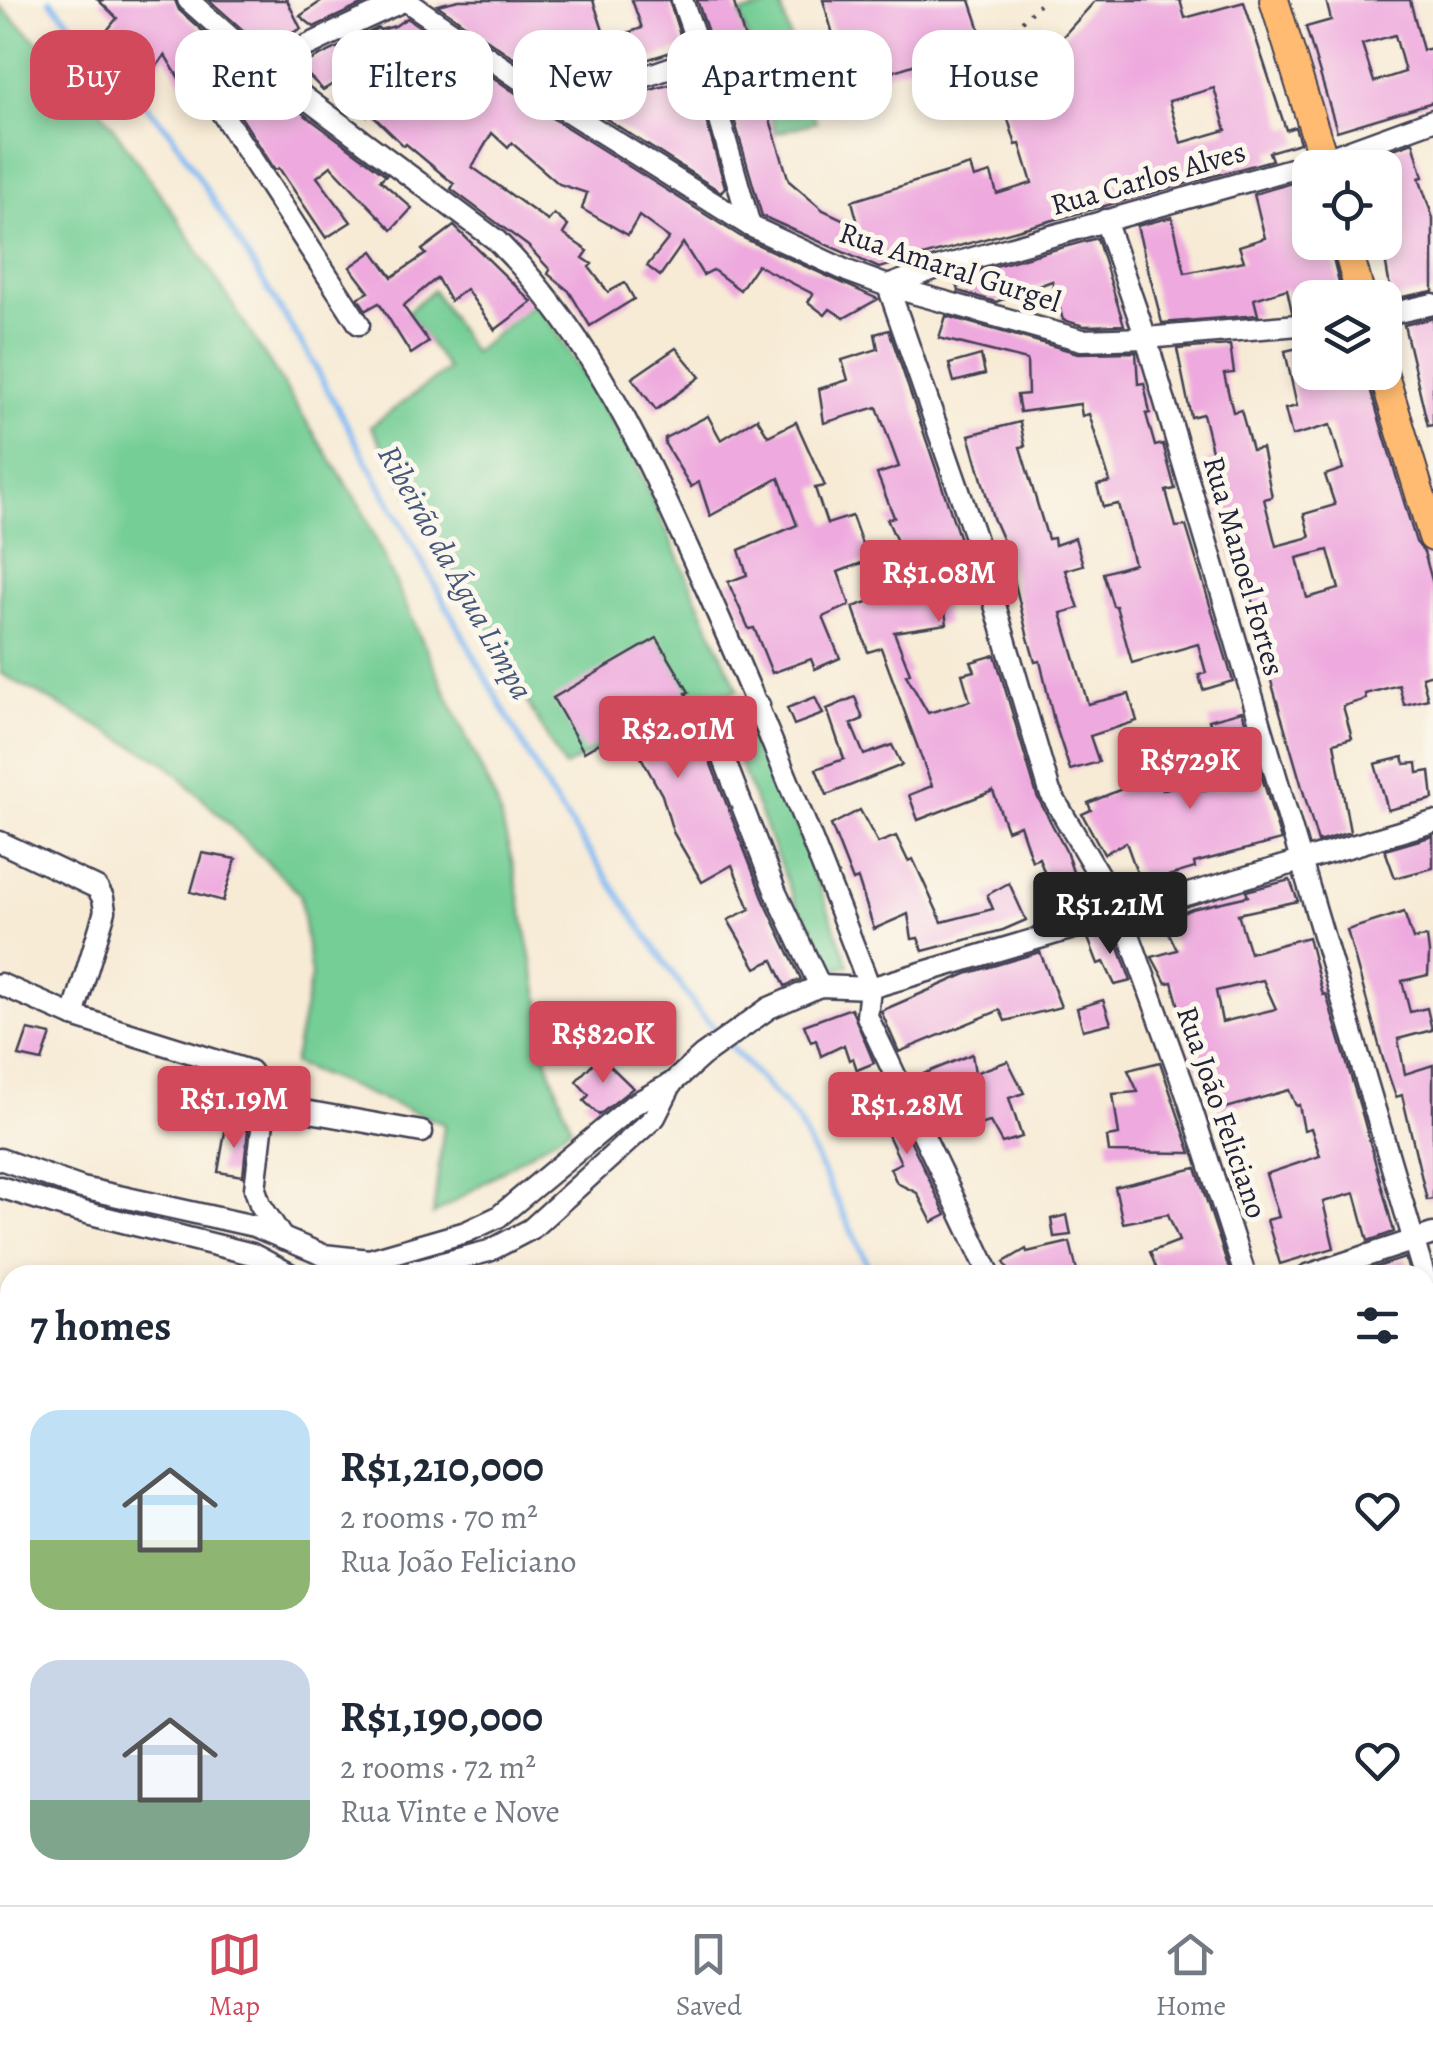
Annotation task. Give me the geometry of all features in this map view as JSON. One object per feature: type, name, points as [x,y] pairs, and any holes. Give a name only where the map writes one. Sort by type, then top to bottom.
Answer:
[{"type":"main road","points":[[1274,0],[1320,150]]},
{"type":"main road","points":[[1388,390],[1433,537]]},
{"type":"street","points":[[188,0],[222,30]]},
{"type":"street","points":[[312,45],[405,0]]},
{"type":"street","name":"Rua Amaral Gurgel","points":[[405,0],[513,74]]},
{"type":"street","points":[[682,0],[693,30]]},
{"type":"street","points":[[312,103],[496,240],[530,274],[562,313],[644,450],[759,705],[870,988],[867,1016],[985,1265]]},
{"type":"street","points":[[226,120],[359,324]]},
{"type":"street","name":"Rua Amaral Gurgel","points":[[581,120],[750,226],[888,286],[1082,340],[1292,326]]},
{"type":"street","points":[[720,120],[750,226]]},
{"type":"street","name":"Rua Carlos Alves","points":[[1359,150],[1433,120]]},
{"type":"street","name":"Rua Carlos Alves","points":[[888,286],[1105,220],[1292,172]]},
{"type":"street","name":"Rua Manoel Fortes","points":[[1105,220],[1146,338],[1300,863],[1424,1237],[1424,1265]]},
{"type":"street","name":"Rua João Feliciano","points":[[888,286],[975,537],[1050,792],[1122,915],[1188,1098],[1242,1265]]},
{"type":"street","points":[[1402,310],[1433,304]]},
{"type":"street","points":[[759,705],[729,720],[720,730],[717,742],[776,893],[820,986]]},
{"type":"street","points":[[0,1159],[82,1188],[254,1226],[323,1255],[369,1260],[466,1232],[498,1217],[633,1105],[672,1083],[702,1056],[769,1008],[820,986],[870,988],[1433,822]]},
{"type":"street","points":[[0,842],[97,888],[104,898],[105,911],[73,1016]]},
{"type":"street","points":[[0,984],[73,1016],[250,1072],[262,1090],[265,1104],[255,1189],[260,1204],[284,1239],[289,1265]]},
{"type":"street","points":[[436,1265],[488,1251],[531,1229],[656,1118],[672,1083]]},
{"type":"street","points":[[265,1104],[422,1132]]},
{"type":"street","points":[[0,1187],[67,1208],[252,1254],[272,1265]]},
{"type":"street","points":[[1339,1265],[1424,1237]]},
{"type":"path","points":[[1013,30],[1044,0]]},
{"type":"green space","points":[[780,3],[788,30],[745,30],[740,14]]},
{"type":"green space","points":[[0,6],[30,35],[30,120],[108,120],[178,219],[361,507],[497,804],[543,1017],[547,1061],[571,1127],[433,1215],[444,1124],[293,1064],[311,976],[300,894],[166,763],[0,673]]},
{"type":"green space","points":[[772,120],[816,122],[776,133]]},
{"type":"green space","points":[[433,290],[473,353],[537,301],[634,458],[738,690],[686,706],[564,767],[371,426],[448,369],[407,312]]},
{"type":"green space","points":[[759,726],[849,965],[824,975],[729,736]]},
{"type":"building","points":[[98,0],[175,0],[179,10],[201,30],[175,30],[175,72],[165,55],[155,69],[155,30],[107,30],[117,18]]},
{"type":"building","points":[[209,0],[287,0],[301,29],[299,30],[243,30]]},
{"type":"building","points":[[323,0],[372,0],[314,27],[300,16]]},
{"type":"building","points":[[459,0],[593,0],[603,30],[513,30],[513,58],[493,44],[493,30],[473,30],[437,5]]},
{"type":"building","points":[[632,0],[669,0],[678,30],[667,30],[667,53],[647,60],[647,30],[636,30],[642,28]]},
{"type":"building","points":[[697,0],[733,0],[742,30],[707,30]]},
{"type":"building","points":[[823,0],[970,0],[980,30],[912,30],[912,65],[892,72],[892,30],[832,30]]},
{"type":"building","points":[[1096,0],[1180,0],[1185,18],[1244,2],[1286,130],[1295,127],[1300,143],[1269,152],[1272,160],[879,268],[762,216],[734,120],[770,120],[789,181],[823,210],[859,227],[852,201],[970,165],[974,178],[991,173],[997,194],[1032,183],[1008,120],[1074,120],[1074,30],[1069,30]],"holes":[[[1214,88],[1226,130],[1181,143],[1169,101]]]},
{"type":"building","points":[[1326,0],[1410,0],[1423,50],[1433,48],[1433,102],[1337,131],[1306,27],[1331,20]],"holes":[[[1395,35],[1405,72],[1374,82],[1362,44]]]},
{"type":"building","points":[[407,18],[424,30],[380,30]]},
{"type":"building","points":[[332,50],[332,85],[323,90],[312,79],[312,60]]},
{"type":"building","points":[[493,77],[513,91],[513,120],[555,120],[743,238],[878,299],[844,318],[830,309],[825,315],[808,302],[813,294],[757,265],[740,290],[713,270],[703,275],[683,243],[660,276],[647,266],[669,238],[639,216],[628,235],[582,209],[587,193],[559,184],[512,143],[508,148],[492,133],[472,167],[548,221],[554,214],[568,226],[563,234],[588,251],[583,258],[592,264],[589,267],[608,292],[625,283],[634,299],[590,326],[569,291],[548,274],[550,270],[528,246],[451,189],[454,184],[377,120],[493,120]]},
{"type":"building","points":[[667,85],[667,120],[706,120],[725,187],[721,192],[608,120],[647,120],[647,91]]},
{"type":"building","points":[[243,120],[311,120],[386,175],[380,180],[412,208],[392,230],[331,166],[317,177],[351,222],[326,238],[279,168],[275,170]]},
{"type":"building","points":[[1413,142],[1423,177],[1419,178],[1433,218],[1433,291],[1402,297],[1402,280],[1389,280],[1385,260],[1402,260],[1402,150],[1391,150]]},
{"type":"building","points":[[1292,183],[1292,260],[1334,260],[1338,280],[1292,280],[1292,312],[1287,289],[1254,299],[1258,315],[1162,323],[1137,226],[1172,217],[1185,273],[1244,261],[1239,246],[1265,238],[1254,194]]},
{"type":"building","points":[[454,226],[532,302],[495,330],[466,289],[450,301],[437,278],[403,306],[429,342],[411,354],[379,303],[366,310],[358,298],[369,292],[350,267],[373,251],[392,277],[426,254],[422,250]]},
{"type":"building","points":[[1097,238],[1124,325],[1084,326],[1063,320],[1052,281],[996,302],[959,291],[955,277]]},
{"type":"building","points":[[946,316],[1078,353],[1136,352],[1138,384],[1144,383],[1150,413],[1146,414],[1155,446],[1163,444],[1175,489],[1166,491],[1176,527],[1186,526],[1233,681],[1203,690],[1199,675],[1206,673],[1198,644],[1132,663],[1103,573],[1134,564],[1118,504],[1103,507],[1097,485],[1110,482],[1089,414],[1082,416],[1080,404],[1020,412],[1017,395],[1028,394],[1027,360],[939,338]]},
{"type":"building","points":[[1433,318],[1433,425],[1428,426],[1404,325]]},
{"type":"building","points":[[889,330],[969,566],[938,571],[947,624],[894,632],[910,673],[906,675],[928,713],[970,701],[962,674],[975,671],[971,662],[995,655],[1037,796],[1066,851],[1080,893],[1055,901],[1039,858],[1032,861],[1020,825],[1007,830],[993,791],[918,820],[909,795],[932,786],[881,648],[868,652],[853,607],[885,596],[877,559],[902,553],[887,519],[894,517],[877,474],[899,467],[877,407],[824,423],[819,389],[848,380],[842,360],[878,349],[875,334]]},
{"type":"building","points":[[1230,345],[1234,373],[1224,374],[1233,412],[1241,410],[1252,450],[1262,448],[1272,497],[1264,499],[1276,546],[1310,537],[1304,514],[1335,505],[1325,475],[1343,469],[1330,425],[1292,436],[1285,409],[1297,406],[1294,390],[1370,390],[1416,542],[1424,552],[1433,584],[1433,674],[1422,677],[1428,699],[1404,705],[1399,685],[1365,694],[1366,699],[1343,706],[1352,738],[1334,743],[1350,832],[1318,842],[1251,612],[1255,611],[1244,571],[1237,573],[1213,489],[1206,460],[1214,459],[1203,414],[1191,417],[1177,349]],"holes":[[[1328,550],[1339,589],[1307,598],[1297,558]]]},
{"type":"building","points":[[676,348],[700,377],[656,410],[632,378]]},
{"type":"building","points":[[1292,349],[1292,383],[1285,351]]},
{"type":"building","points":[[981,355],[985,374],[954,382],[949,364]]},
{"type":"building","points":[[708,416],[721,440],[757,418],[768,436],[796,422],[825,486],[815,488],[827,524],[852,516],[872,559],[838,572],[850,605],[823,617],[840,658],[815,669],[811,659],[772,673],[754,628],[749,629],[728,582],[747,575],[739,550],[797,525],[779,478],[710,516],[699,482],[691,487],[665,444],[665,438]]},
{"type":"building","points":[[1020,422],[1025,446],[1020,447],[1048,539],[1054,538],[1055,545],[1075,538],[1083,565],[1065,570],[1079,608],[1061,613],[1088,704],[1129,694],[1137,721],[1090,736],[1099,762],[1070,770],[1040,661],[1035,662],[1007,550],[993,518],[969,435]]},
{"type":"building","points":[[657,638],[689,692],[686,693],[704,735],[704,746],[763,898],[801,979],[785,986],[773,960],[756,968],[728,920],[750,909],[732,865],[702,882],[673,832],[662,795],[641,757],[681,736],[669,703],[584,752],[553,698]]},
{"type":"building","points":[[815,697],[823,714],[794,725],[787,708]]},
{"type":"building","points":[[855,697],[863,719],[851,724],[864,755],[892,745],[902,765],[827,795],[816,769],[844,759],[827,709]]},
{"type":"building","points":[[1242,711],[1281,840],[1194,863],[1195,868],[1141,884],[1126,842],[1104,854],[1082,814],[1091,810],[1088,803],[1134,784],[1133,781],[1158,775],[1162,790],[1192,780],[1194,791],[1228,787],[1209,720]]},
{"type":"building","points":[[1403,757],[1405,764],[1417,763],[1418,773],[1430,771],[1433,799],[1388,810],[1375,764]]},
{"type":"building","points":[[860,810],[878,843],[896,836],[908,861],[913,859],[942,922],[993,909],[987,895],[1009,883],[1026,920],[923,951],[918,938],[912,939],[908,914],[874,929],[858,879],[853,881],[831,825]]},
{"type":"building","points":[[1433,836],[1433,868],[1395,878],[1385,850]]},
{"type":"building","points":[[202,853],[236,859],[223,901],[191,892]]},
{"type":"building","points":[[1290,880],[1298,901],[1238,914],[1250,953],[1308,937],[1394,1232],[1368,1241],[1355,1193],[1323,1202],[1334,1248],[1280,1264],[1267,1220],[1279,1217],[1266,1174],[1320,1156],[1311,1128],[1304,1130],[1299,1105],[1296,1106],[1289,1090],[1216,1111],[1192,1053],[1172,982],[1166,983],[1152,957],[1177,950],[1163,921],[1192,909],[1248,896],[1246,891]],"holes":[[[1263,980],[1276,1009],[1222,1022],[1216,991]]]},
{"type":"building","points":[[1404,912],[1413,939],[1427,937],[1429,953],[1428,975],[1402,981],[1410,1012],[1427,1008],[1432,1030],[1398,1039],[1405,1074],[1433,1065],[1433,1199],[1427,1200],[1402,1095],[1396,1097],[1383,1059],[1347,930]]},
{"type":"building","points":[[1113,931],[1131,981],[1115,985],[1104,962],[1098,964],[1088,938]]},
{"type":"building","points":[[1040,952],[1061,1007],[1005,1021],[1000,1010],[899,1052],[881,1011],[966,974]]},
{"type":"building","points":[[1103,1000],[1111,1023],[1083,1030],[1077,1008]]},
{"type":"building","points":[[851,1008],[874,1063],[857,1070],[844,1045],[821,1056],[816,1040],[811,1042],[804,1025]]},
{"type":"building","points":[[28,1030],[51,1035],[42,1061],[19,1056]]},
{"type":"building","points":[[972,1054],[975,1073],[1008,1061],[1024,1093],[1009,1098],[1022,1137],[1002,1143],[990,1122],[956,1131],[944,1098],[934,1101],[921,1075]]},
{"type":"building","points":[[600,1056],[633,1088],[599,1115],[584,1101],[589,1095],[576,1081]]},
{"type":"building","points":[[1160,1062],[1191,1153],[1109,1152],[1107,1137],[1119,1135],[1113,1094],[1138,1092],[1128,1070]]},
{"type":"building","points":[[886,1089],[946,1215],[932,1222],[917,1193],[897,1183],[890,1168],[901,1163],[870,1096]]},
{"type":"building","points":[[226,1126],[248,1130],[243,1176],[218,1172]]},
{"type":"building","points":[[1196,1168],[1228,1265],[1155,1265],[1150,1252],[1179,1241],[1168,1214],[1123,1223],[1115,1187]]},
{"type":"building","points":[[1067,1215],[1071,1235],[1054,1237],[1051,1219]]},
{"type":"building","points":[[1070,1242],[1076,1265],[1004,1262],[1026,1249],[1027,1252]]},
{"type":"building","points":[[1405,1258],[1407,1265],[1383,1265]]},
{"type":"waterway","name":"Ribeirão da Água Limpa","points":[[50,0],[172,134],[308,354],[550,794],[696,1008],[798,1121],[868,1265]]}]
